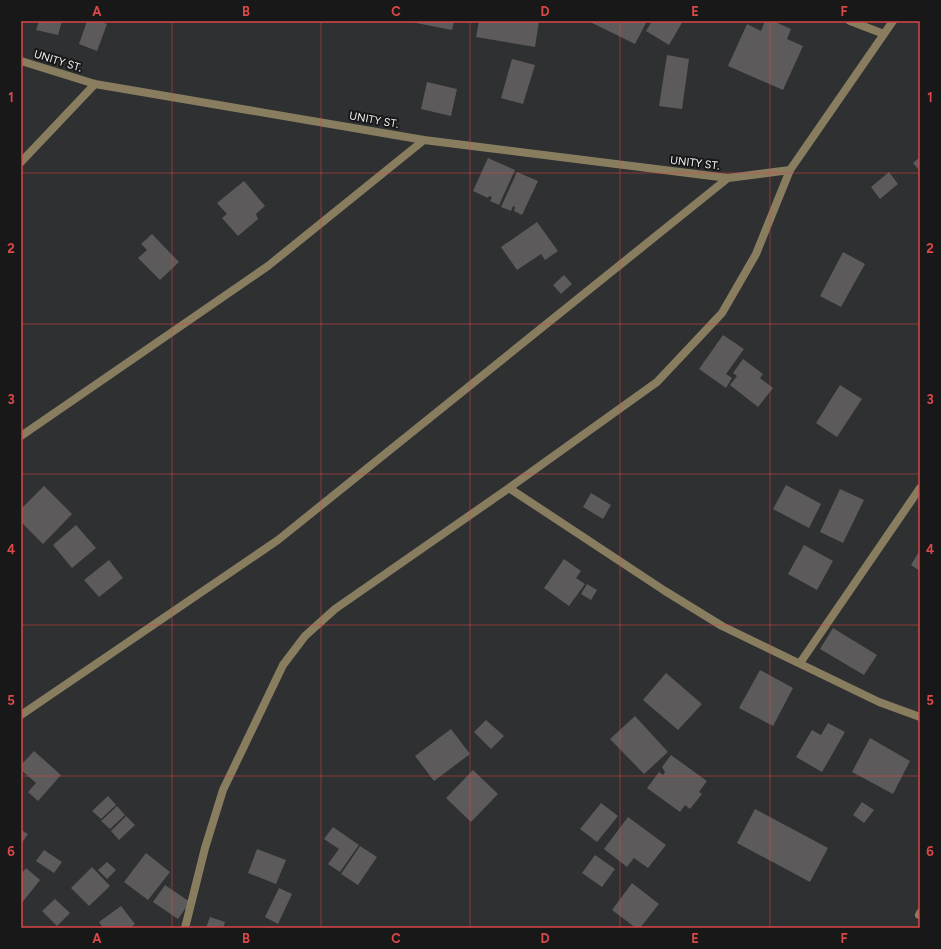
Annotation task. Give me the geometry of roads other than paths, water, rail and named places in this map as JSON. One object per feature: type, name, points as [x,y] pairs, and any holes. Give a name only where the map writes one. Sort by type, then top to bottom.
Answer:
[{"type":"street","points":[[850,21],[884,34]]},
{"type":"street","points":[[185,928],[223,790],[283,665],[305,636],[335,609],[657,382],[722,312],[756,254],[790,170],[894,21]]},
{"type":"street","name":"UNITY ST.","points":[[21,61],[95,84],[424,140],[728,178],[790,170]]},
{"type":"street","points":[[21,162],[95,84]]},
{"type":"street","points":[[21,436],[268,266],[424,140]]},
{"type":"street","points":[[21,715],[278,540],[728,178]]},
{"type":"street","points":[[508,488],[722,626],[879,702],[920,717]]},
{"type":"street","points":[[800,663],[920,488]]}]
